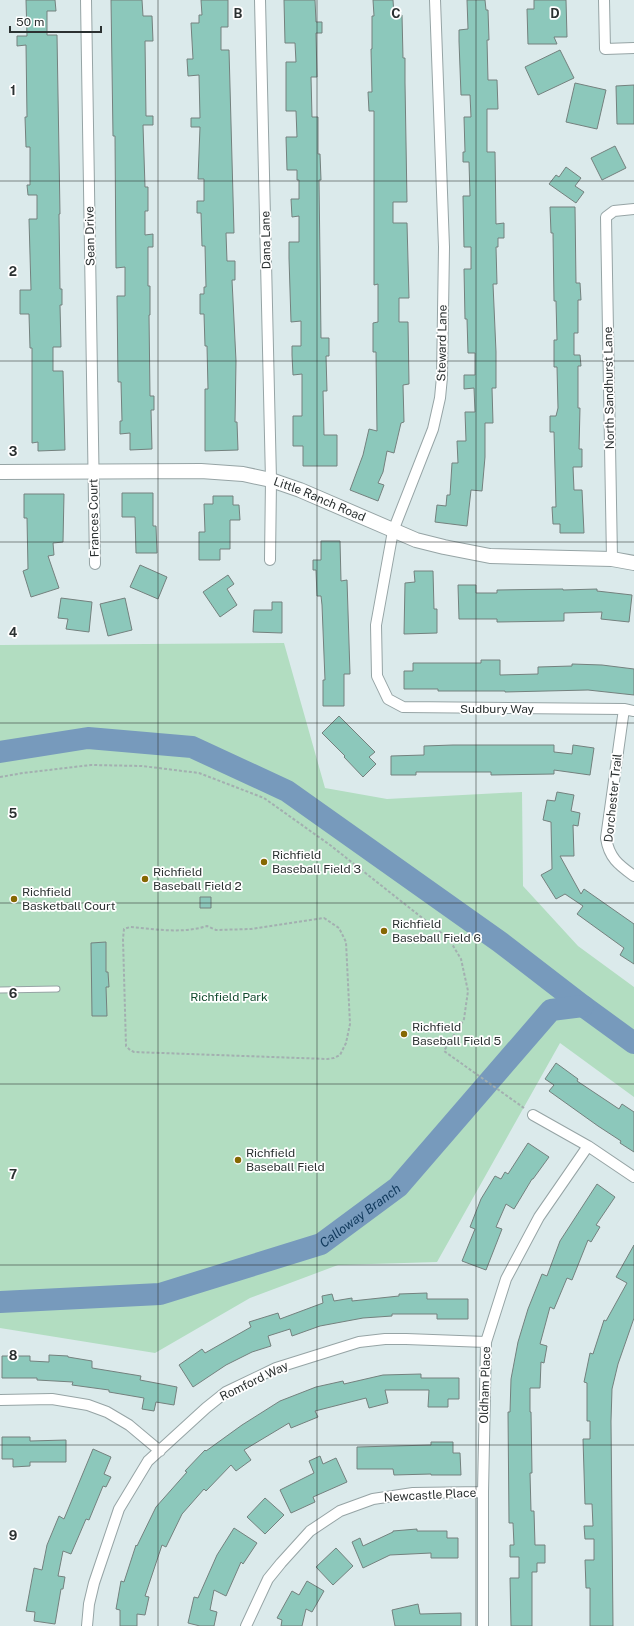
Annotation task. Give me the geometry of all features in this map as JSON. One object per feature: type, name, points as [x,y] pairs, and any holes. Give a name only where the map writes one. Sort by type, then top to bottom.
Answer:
[{"type":"street","name":"Sean Drive","points":[[86,0],[93,472]]},
{"type":"street","name":"Dana Lane","points":[[260,0],[272,480],[270,560]]},
{"type":"street","name":"Steward Lane","points":[[377,676],[376,624],[393,531],[433,429],[440,398],[442,377],[444,247],[435,0]]},
{"type":"street","points":[[604,0],[605,49],[634,48]]},
{"type":"street","name":"North Sandhurst Lane","points":[[612,559],[606,217],[614,211],[634,209]]},
{"type":"street","name":"Little Ranch Road","points":[[0,472],[220,472],[243,474],[272,480],[300,490],[416,540],[490,556],[612,559],[634,563]]},
{"type":"street","name":"Frances Court","points":[[93,472],[95,564]]},
{"type":"street","name":"Sudbury Way","points":[[377,676],[388,699],[403,708],[629,710]]},
{"type":"street","name":"Dorchester Trail","points":[[629,710],[606,838],[608,850],[614,859],[634,876]]},
{"type":"street","points":[[533,1114],[588,1146],[634,1177]]},
{"type":"street","name":"Oldham Place","points":[[483,1626],[484,1392],[486,1342],[506,1279],[539,1217],[588,1146]]},
{"type":"street","name":"Romford Way","points":[[88,1626],[89,1604],[94,1583],[119,1509],[148,1461],[206,1408],[226,1392],[276,1368],[359,1342],[385,1339],[486,1342]]},
{"type":"street","points":[[0,1400],[52,1399],[88,1405],[107,1412],[129,1425],[160,1451]]},
{"type":"street","name":"Newcastle Place","points":[[246,1626],[268,1579],[281,1563],[310,1531],[340,1511],[373,1498],[413,1493],[483,1492]]},
{"type":"lane","points":[[0,990],[57,989]]},
{"type":"path","points":[[0,778],[23,773],[92,765],[142,766],[199,773],[264,798],[330,845],[448,939],[461,960],[468,991],[464,1019],[444,1051],[533,1114]]},
{"type":"path","points":[[324,918],[339,928],[346,942],[350,1024],[346,1043],[340,1055],[327,1059],[134,1052],[126,1046],[124,929],[130,927],[179,931],[194,930],[207,926],[216,930],[251,929],[324,918]]},
{"type":"green space","name":"Richfield Park","points":[[284,643],[325,788],[387,799],[522,792],[523,886],[578,946],[634,987],[634,1097],[560,1043],[437,1262],[338,1265],[250,1298],[155,1353],[0,1328],[0,645]]},
{"type":"building","points":[[26,0],[55,0],[56,11],[47,11],[47,35],[57,35],[60,289],[62,289],[62,305],[60,305],[61,347],[53,347],[53,371],[63,371],[65,450],[38,451],[38,442],[32,443],[32,348],[30,348],[29,314],[20,314],[20,290],[31,290],[29,219],[37,219],[37,195],[28,195],[27,185],[30,185],[30,147],[26,147],[26,45],[17,46],[17,36],[27,36]]},
{"type":"building","points":[[111,0],[142,0],[143,16],[152,16],[153,41],[145,41],[146,116],[153,116],[153,125],[143,125],[145,187],[148,187],[148,211],[145,211],[145,235],[153,234],[153,247],[148,247],[148,286],[150,286],[150,396],[154,396],[154,410],[151,410],[152,449],[130,450],[130,433],[120,434],[120,421],[122,421],[121,382],[118,382],[117,296],[125,296],[125,267],[116,268],[115,136],[113,136]]},
{"type":"building","points":[[201,0],[228,0],[228,27],[221,27],[221,50],[229,50],[234,233],[226,233],[227,261],[235,261],[235,280],[232,280],[236,361],[235,422],[237,422],[238,450],[205,451],[205,389],[208,389],[207,346],[205,346],[204,314],[200,314],[200,294],[204,294],[204,287],[206,287],[205,246],[202,246],[201,213],[197,213],[197,201],[204,201],[204,179],[198,179],[200,127],[191,127],[191,118],[200,118],[199,75],[188,76],[187,59],[193,59],[191,23],[199,23],[199,15],[202,15]]},
{"type":"building","points":[[284,0],[315,0],[316,22],[322,22],[322,33],[316,33],[317,77],[311,77],[312,117],[318,117],[318,154],[320,154],[321,338],[329,338],[329,356],[326,356],[327,391],[323,391],[324,435],[337,435],[337,466],[303,466],[303,446],[293,446],[293,416],[302,416],[302,374],[293,375],[292,346],[301,346],[301,321],[291,322],[289,242],[299,242],[299,216],[292,217],[291,199],[299,199],[299,180],[297,180],[297,170],[287,170],[286,137],[297,137],[296,111],[286,111],[286,62],[296,62],[295,43],[285,43]]},
{"type":"building","points":[[373,0],[393,0],[394,15],[402,15],[403,58],[405,58],[407,202],[393,202],[393,223],[407,223],[409,298],[399,298],[399,322],[408,322],[409,384],[403,385],[404,422],[401,423],[394,453],[387,451],[383,472],[378,483],[384,485],[378,501],[350,490],[363,455],[369,429],[377,431],[376,352],[373,352],[373,323],[378,322],[378,284],[374,285],[374,111],[369,111],[368,92],[372,92],[371,49],[372,16],[374,16]]},
{"type":"building","points":[[467,0],[485,0],[486,10],[488,10],[488,80],[497,80],[498,109],[487,109],[487,152],[495,152],[496,224],[504,223],[504,238],[498,238],[498,247],[496,247],[497,284],[493,284],[496,388],[492,388],[493,423],[485,423],[485,457],[482,491],[471,490],[467,526],[435,522],[437,505],[446,506],[447,495],[450,495],[452,463],[458,463],[457,441],[466,441],[465,412],[475,412],[474,388],[464,389],[464,375],[475,375],[475,353],[468,353],[467,319],[465,319],[464,269],[471,269],[471,247],[464,247],[463,196],[470,196],[469,162],[463,162],[463,152],[465,152],[464,117],[471,117],[470,95],[461,95],[459,41],[459,30],[468,29]]},
{"type":"building","points":[[534,0],[566,0],[567,37],[554,37],[557,44],[528,44],[527,9],[534,9]]},
{"type":"building","points":[[560,50],[574,78],[538,95],[525,67]]},
{"type":"building","points":[[575,83],[606,90],[597,129],[566,122]]},
{"type":"building","points":[[634,85],[634,124],[617,124],[616,86]]},
{"type":"building","points":[[615,146],[626,168],[602,180],[591,158]]},
{"type":"building","points":[[566,167],[581,178],[575,186],[584,192],[576,203],[549,184],[556,175],[559,177]]},
{"type":"building","points":[[550,207],[575,207],[576,283],[580,283],[581,300],[578,300],[578,333],[574,333],[574,355],[580,355],[581,366],[578,366],[578,408],[580,408],[579,449],[582,449],[582,467],[573,467],[574,490],[582,490],[584,533],[560,533],[560,524],[553,524],[552,507],[556,507],[554,432],[550,432],[550,416],[556,416],[558,408],[557,367],[554,367],[554,340],[557,340],[556,301],[554,301],[553,233],[551,233]]},
{"type":"building","points":[[122,493],[153,493],[153,526],[156,526],[157,553],[136,553],[135,517],[122,517]]},
{"type":"building","points":[[24,494],[64,494],[63,542],[53,543],[54,555],[48,556],[59,588],[31,597],[23,571],[28,569],[27,518],[24,518]]},
{"type":"building","points":[[213,496],[233,496],[233,505],[239,505],[240,520],[230,520],[230,549],[220,549],[220,560],[199,560],[199,532],[205,532],[204,504],[213,504]]},
{"type":"building","points":[[321,541],[340,541],[341,581],[347,580],[350,674],[344,674],[344,706],[323,706],[323,680],[325,680],[322,605],[321,596],[317,596],[316,570],[313,570],[313,560],[321,560]]},
{"type":"building","points":[[140,565],[167,577],[158,599],[130,587]]},
{"type":"building","points":[[414,571],[433,571],[434,609],[437,609],[437,633],[404,634],[405,583],[415,582]]},
{"type":"building","points":[[228,575],[234,584],[227,589],[237,605],[220,617],[203,592]]},
{"type":"building","points":[[458,585],[476,585],[476,593],[497,593],[497,590],[597,589],[597,591],[632,595],[629,622],[601,619],[602,612],[564,613],[564,621],[497,622],[497,619],[459,619]]},
{"type":"building","points":[[61,598],[92,602],[89,632],[66,629],[68,619],[58,618]]},
{"type":"building","points":[[125,598],[132,630],[108,636],[100,604]]},
{"type":"building","points":[[272,602],[282,602],[282,633],[253,632],[254,610],[272,610]]},
{"type":"building","points":[[481,660],[500,660],[500,675],[538,674],[538,667],[572,666],[572,664],[602,665],[634,669],[634,695],[588,690],[505,692],[404,689],[404,671],[413,671],[413,663],[481,663]]},
{"type":"building","points":[[339,716],[375,752],[369,757],[376,764],[363,777],[322,733]]},
{"type":"building","points":[[554,745],[554,752],[572,754],[573,745],[594,748],[590,775],[554,770],[554,774],[491,775],[491,772],[416,772],[416,775],[391,775],[391,756],[424,755],[424,746]]},
{"type":"building","points":[[557,792],[574,795],[571,811],[580,813],[578,826],[573,825],[574,856],[560,856],[581,894],[584,889],[634,924],[634,964],[620,955],[624,948],[577,914],[583,906],[565,894],[556,899],[541,875],[552,869],[551,822],[543,820],[547,800],[555,801]]},
{"type":"building","points":[[200,897],[211,897],[211,908],[200,908]]},
{"type":"building","points":[[106,942],[106,972],[108,972],[109,987],[106,987],[107,1016],[92,1016],[91,943]]},
{"type":"building","points":[[556,1063],[578,1079],[577,1081],[619,1109],[622,1104],[634,1112],[634,1152],[620,1143],[621,1141],[549,1091],[554,1085],[545,1079]]},
{"type":"building","points":[[528,1143],[549,1157],[532,1179],[514,1209],[506,1204],[496,1227],[502,1229],[486,1270],[462,1261],[475,1229],[470,1227],[481,1199],[495,1176],[501,1179],[505,1172],[508,1174]]},
{"type":"building","points":[[597,1184],[615,1197],[596,1225],[600,1227],[591,1242],[588,1240],[572,1280],[567,1278],[554,1309],[550,1307],[540,1344],[547,1346],[544,1363],[541,1362],[540,1388],[530,1388],[532,1473],[530,1473],[531,1511],[534,1511],[535,1545],[545,1545],[545,1563],[537,1563],[537,1572],[532,1572],[532,1626],[511,1626],[510,1578],[519,1578],[519,1557],[510,1557],[510,1545],[514,1545],[513,1523],[509,1523],[508,1412],[510,1412],[511,1379],[518,1342],[528,1309],[542,1274],[547,1276],[560,1241]]},
{"type":"building","points":[[634,1245],[634,1318],[618,1364],[612,1389],[613,1626],[590,1626],[590,1588],[586,1588],[585,1560],[594,1560],[594,1539],[585,1539],[584,1526],[593,1526],[592,1504],[585,1504],[583,1439],[590,1439],[590,1421],[587,1421],[587,1383],[584,1382],[590,1353],[593,1354],[604,1320],[606,1321],[627,1283],[616,1277]]},
{"type":"building","points":[[427,1293],[427,1299],[468,1299],[468,1319],[437,1319],[437,1314],[392,1314],[392,1316],[363,1318],[320,1326],[292,1336],[290,1329],[268,1336],[271,1346],[252,1352],[226,1365],[193,1387],[179,1365],[202,1349],[205,1353],[251,1327],[249,1322],[278,1313],[280,1319],[323,1303],[322,1296],[332,1294],[334,1301],[352,1298],[352,1301],[399,1296],[399,1294]]},
{"type":"building","points":[[49,1355],[68,1356],[92,1361],[92,1368],[141,1376],[140,1380],[177,1387],[174,1405],[156,1402],[154,1411],[142,1409],[144,1398],[109,1392],[109,1390],[72,1385],[73,1382],[37,1380],[37,1378],[2,1378],[2,1356],[30,1356],[30,1361],[49,1362]]},
{"type":"building","points":[[421,1374],[421,1378],[459,1378],[459,1399],[448,1399],[448,1407],[428,1407],[429,1390],[385,1390],[388,1403],[369,1408],[366,1398],[315,1411],[318,1417],[291,1428],[289,1423],[244,1450],[251,1460],[236,1471],[231,1465],[206,1491],[204,1489],[182,1514],[166,1547],[162,1545],[145,1596],[149,1597],[145,1615],[137,1614],[137,1626],[120,1626],[120,1610],[116,1609],[121,1581],[124,1582],[136,1545],[137,1546],[156,1507],[187,1472],[185,1471],[205,1450],[206,1451],[242,1425],[280,1401],[316,1387],[343,1381],[344,1384],[383,1375]]},
{"type":"building","points":[[2,1437],[30,1437],[30,1441],[66,1440],[66,1462],[30,1462],[30,1466],[13,1467],[13,1459],[2,1459]]},
{"type":"building","points":[[431,1442],[453,1442],[453,1453],[460,1453],[461,1475],[394,1475],[393,1469],[357,1469],[357,1447],[431,1445]]},
{"type":"building","points":[[93,1449],[111,1457],[104,1474],[111,1477],[106,1487],[103,1486],[89,1520],[86,1519],[71,1554],[63,1551],[58,1576],[65,1577],[63,1589],[61,1589],[55,1624],[34,1621],[35,1612],[26,1611],[34,1568],[42,1570],[47,1545],[59,1516],[64,1519]]},
{"type":"building","points":[[320,1456],[323,1464],[336,1458],[347,1482],[313,1497],[315,1502],[291,1513],[280,1490],[314,1473],[309,1461]]},
{"type":"building","points":[[265,1498],[284,1515],[265,1534],[247,1517]]},
{"type":"building","points":[[234,1528],[257,1543],[243,1564],[241,1562],[226,1596],[214,1590],[210,1610],[217,1612],[214,1626],[200,1626],[188,1623],[194,1597],[198,1598],[217,1555]]},
{"type":"building","points":[[417,1529],[417,1531],[447,1531],[447,1538],[458,1538],[458,1558],[431,1558],[431,1553],[390,1555],[363,1568],[352,1542],[360,1538],[363,1546],[393,1531]]},
{"type":"building","points":[[336,1548],[353,1566],[333,1585],[316,1567]]},
{"type":"building","points":[[307,1581],[324,1591],[312,1612],[306,1609],[302,1626],[281,1626],[282,1620],[277,1618],[292,1591],[299,1595]]},
{"type":"building","points":[[418,1604],[420,1614],[461,1613],[461,1626],[395,1626],[392,1610]]},
{"type":"waterway","points":[[0,752],[88,738],[192,747],[287,791],[500,942],[634,1043]]},
{"type":"waterway","name":"Calloway Branch","points":[[0,1302],[160,1294],[321,1244],[398,1187],[551,1010],[583,1006]]},
{"type":"place","name":"Richfield Baseball Field 3","points":[[264,862]]},
{"type":"place","name":"Richfield Baseball Field 2","points":[[145,879]]},
{"type":"place","name":"Richfield Basketball Court","points":[[14,899]]},
{"type":"place","name":"Richfield Baseball Field 6","points":[[384,931]]},
{"type":"place","name":"Richfield Baseball Field 5","points":[[404,1034]]},
{"type":"place","name":"Richfield Baseball Field","points":[[238,1160]]}]
